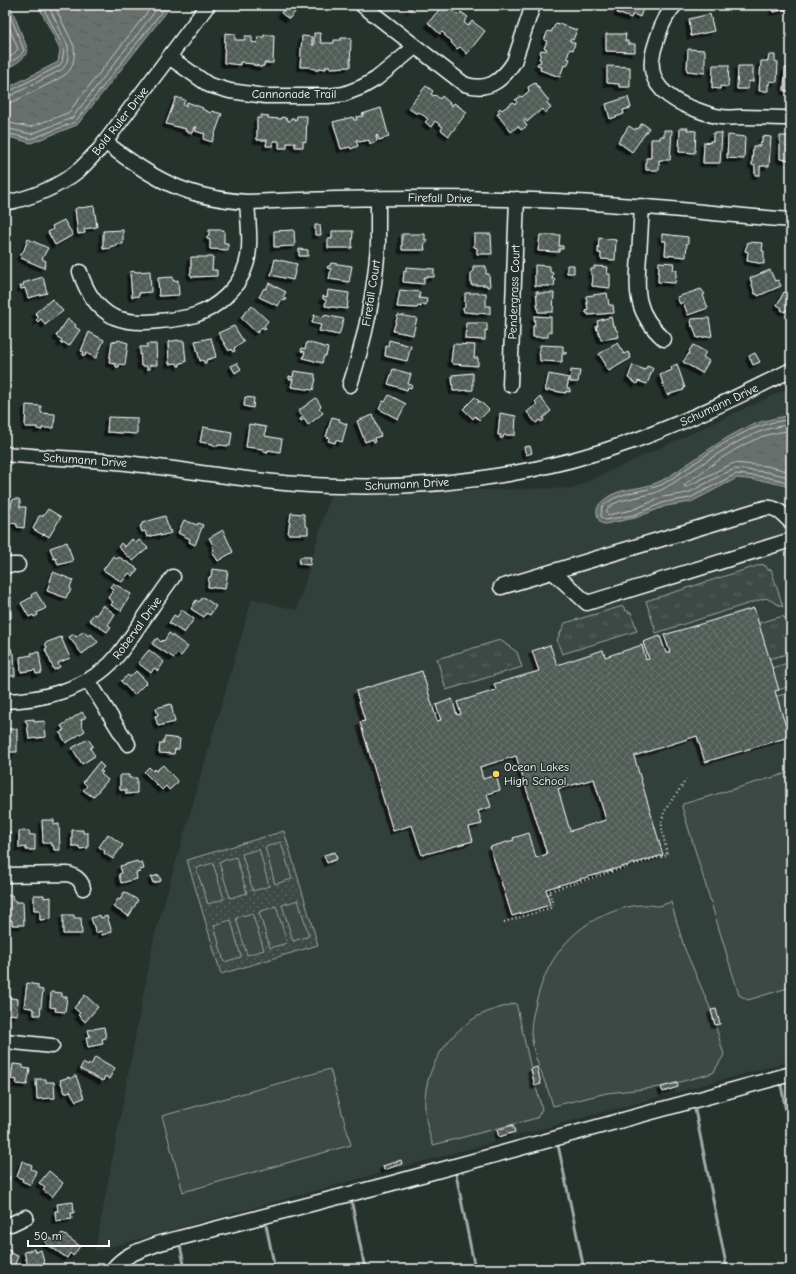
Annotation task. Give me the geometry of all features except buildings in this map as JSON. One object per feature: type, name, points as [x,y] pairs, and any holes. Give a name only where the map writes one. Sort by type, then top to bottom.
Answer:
[{"type":"street","name":"Bold Ruler Drive","points":[[5,203],[30,197],[50,188],[79,170],[104,142],[208,5]]},
{"type":"street","points":[[362,5],[464,84],[472,87],[490,85],[498,81],[509,70],[514,62],[533,5]]},
{"type":"street","points":[[675,5],[660,29],[652,56],[651,66],[653,76],[658,86],[666,95],[692,108],[721,117],[791,118]]},
{"type":"street","name":"Cannonade Trail","points":[[168,56],[209,84],[230,91],[265,96],[328,96],[344,94],[362,87],[376,79],[415,46]]},
{"type":"street","name":"Firefall Drive","points":[[104,142],[142,170],[175,187],[208,197],[226,200],[247,202],[378,198],[517,200],[642,206],[791,220]]},
{"type":"street","name":"Firefall Court","points":[[350,385],[358,359],[372,298],[378,243],[378,198]]},
{"type":"street","name":"Pendergrass Court","points":[[510,386],[517,200]]},
{"type":"street","points":[[80,272],[84,284],[96,303],[105,311],[125,321],[143,323],[182,319],[196,315],[214,306],[225,296],[237,282],[246,265],[249,244],[247,202]]},
{"type":"street","points":[[642,206],[637,290],[640,305],[647,321],[664,340]]},
{"type":"street","name":"Schumann Drive","points":[[5,454],[132,464],[302,485],[379,486],[437,483],[488,477],[547,466],[634,441],[710,410],[791,370]]},
{"type":"street","points":[[501,587],[765,508],[775,508],[791,522]]},
{"type":"street","points":[[553,572],[587,603],[791,540]]},
{"type":"street","name":"Roberval Drive","points":[[5,701],[33,699],[54,694],[88,680],[110,665],[120,653],[173,576]]},
{"type":"street","points":[[88,680],[128,744]]},
{"type":"street","points":[[5,875],[68,874],[75,876],[80,881],[83,888]]},
{"type":"street","points":[[5,1041],[52,1046]]},
{"type":"street","points":[[113,1269],[124,1258],[132,1253],[160,1243],[383,1185],[791,1074]]},
{"type":"street","points":[[5,1224],[11,1224],[26,1217]]},
{"type":"path","points":[[504,922],[550,908],[553,905],[549,891],[667,855],[662,820],[667,808],[677,792],[683,786],[686,778]]},
{"type":"shaded area","name":"Ocean Lakes High School","points":[[791,387],[791,1061],[95,1251],[154,938],[252,599],[297,610],[330,496],[440,491],[574,488]]},
{"type":"green space","points":[[763,564],[768,570],[771,569],[783,607],[766,598],[656,633],[646,601]]},
{"type":"green space","points":[[623,606],[626,611],[629,613],[631,612],[637,631],[562,654],[557,640],[565,623]]},
{"type":"green space","points":[[783,616],[784,618],[787,617],[791,632],[791,653],[765,660],[752,625]]},
{"type":"green space","points":[[500,640],[517,652],[522,667],[446,690],[437,659]]},
{"type":"green space","points":[[791,662],[791,686],[772,692],[765,670]]},
{"type":"green space","points":[[791,692],[791,729],[782,732],[771,698]]},
{"type":"green space","points":[[791,772],[791,987],[748,1000],[739,995],[682,807],[683,804]]},
{"type":"green space","points":[[284,831],[318,945],[221,974],[187,860]]},
{"type":"green space","points":[[281,842],[292,879],[275,884],[265,847]]},
{"type":"green space","points":[[259,849],[269,886],[253,891],[242,854]]},
{"type":"green space","points":[[236,857],[247,893],[230,898],[219,862]]},
{"type":"green space","points":[[213,863],[224,899],[208,904],[196,868]]},
{"type":"green space","points":[[298,900],[309,936],[293,941],[282,905]]},
{"type":"green space","points":[[671,902],[684,947],[711,1010],[724,1055],[713,1073],[661,1087],[607,1093],[553,1106],[538,1065],[531,1031],[539,991],[552,962],[571,937],[583,927],[597,919],[628,907],[646,905],[659,906]]},
{"type":"green space","points":[[276,906],[287,943],[270,948],[259,912]]},
{"type":"green space","points":[[252,913],[264,950],[247,955],[236,918]]},
{"type":"green space","points":[[231,920],[241,957],[224,962],[214,925]]},
{"type":"green space","points":[[516,1003],[542,1109],[537,1118],[433,1145],[426,1122],[425,1103],[426,1088],[430,1073],[436,1060],[444,1047],[465,1025],[478,1016]]},
{"type":"green space","points":[[330,1069],[351,1145],[183,1192],[162,1116]]},
{"type":"water","points":[[5,5],[10,5],[28,50],[21,60],[5,69]]},
{"type":"water","points":[[38,5],[172,5],[77,125],[31,143],[5,136],[5,89],[58,62],[60,49]]},
{"type":"water","points":[[787,416],[791,417],[791,489],[783,485],[765,481],[737,478],[691,502],[666,506],[635,518],[605,524],[601,523],[599,520],[597,511],[599,505],[609,496],[621,491],[647,486],[663,480],[738,432],[771,419]]},
{"type":"waterway","points":[[781,1085],[791,1137]]},
{"type":"waterway","points":[[695,1110],[727,1269]]},
{"type":"waterway","points":[[558,1145],[584,1269]]},
{"type":"waterway","points":[[456,1174],[475,1269]]},
{"type":"waterway","points":[[352,1204],[365,1269]]},
{"type":"waterway","points":[[266,1225],[275,1269]]},
{"type":"waterway","points":[[180,1245],[185,1269]]},
{"type":"place","name":"Ocean Lakes High School","points":[[496,774]]}]
